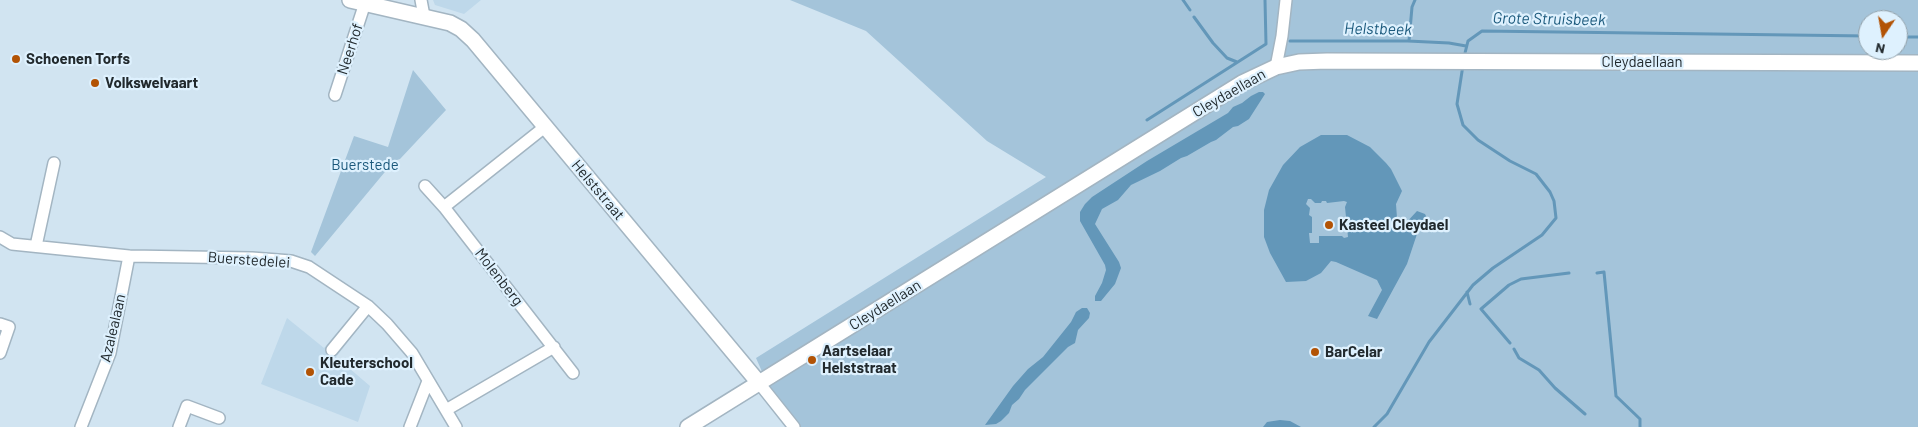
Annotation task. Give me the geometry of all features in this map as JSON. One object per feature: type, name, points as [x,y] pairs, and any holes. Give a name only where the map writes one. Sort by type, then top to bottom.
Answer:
[{"type":"street","points":[[421,0],[424,16]]},
{"type":"street","points":[[1276,67],[1286,0]]},
{"type":"street","name":"Helststraat","points":[[358,2],[450,23],[461,29],[473,40],[758,383]]},
{"type":"street","name":"Neerhof","points":[[335,94],[358,2]]},
{"type":"street","name":"Cleydaellaan","points":[[688,427],[1242,83],[1276,67],[1311,62],[1456,61],[1918,63]]},
{"type":"street","points":[[444,207],[546,126]]},
{"type":"street","points":[[36,246],[54,163]]},
{"type":"street","name":"Molenberg","points":[[425,186],[444,207],[573,373]]},
{"type":"street","name":"Buerstedelei","points":[[0,237],[12,244],[128,256],[252,258],[291,262],[309,267],[368,306],[387,324],[412,353],[456,427]]},
{"type":"street","name":"Azalealaan","points":[[81,427],[110,353],[128,256]]},
{"type":"street","points":[[332,350],[368,306]]},
{"type":"street","points":[[0,353],[5,325]]},
{"type":"street","points":[[446,410],[554,347]]},
{"type":"street","points":[[410,427],[428,381]]},
{"type":"street","points":[[758,383],[794,427]]},
{"type":"street","points":[[179,427],[187,406],[219,418]]},
{"type":"shaded area","points":[[433,0],[481,0],[464,14],[435,5]]},
{"type":"shaded area","points":[[1259,92],[1265,94],[1249,119],[1233,127],[1216,140],[1131,185],[1118,200],[1102,209],[1095,224],[1121,268],[1115,284],[1101,301],[1095,301],[1095,296],[1106,270],[1080,221],[1080,212],[1085,204],[1092,197],[1147,161],[1228,113],[1233,107]]},
{"type":"shaded area","points":[[1321,135],[1347,135],[1370,147],[1391,169],[1402,191],[1396,204],[1397,218],[1401,225],[1405,224],[1417,211],[1425,214],[1427,218],[1426,223],[1418,231],[1407,264],[1377,319],[1368,316],[1382,290],[1377,280],[1331,261],[1321,273],[1306,281],[1286,282],[1270,253],[1264,237],[1264,210],[1269,190],[1283,165],[1300,147]],"holes":[[[1308,199],[1315,203],[1321,203],[1322,201],[1327,203],[1347,202],[1345,207],[1348,237],[1319,236],[1319,243],[1310,243],[1309,233],[1312,233],[1312,217],[1309,215],[1310,208],[1306,204]]]},
{"type":"shaded area","points":[[1082,308],[1087,308],[1090,313],[1089,318],[1078,330],[1075,343],[1068,347],[1025,390],[1001,421],[996,424],[985,425],[1013,386],[1028,369],[1043,357],[1071,322],[1076,312]]},
{"type":"shaded area","name":"Kleuterschool Cade","points":[[356,310],[366,319],[336,357],[370,386],[358,422],[261,384],[287,318],[324,348]]},
{"type":"shaded area","points":[[1290,421],[1301,427],[1263,427],[1267,422]]},
{"type":"green space","points":[[790,0],[1918,0],[1918,427],[798,427],[775,401],[756,358],[1046,177],[987,141],[866,31]]},
{"type":"green space","name":"Buerstede","points":[[413,70],[446,110],[400,159],[394,161],[315,256],[311,252],[354,136],[388,147]]},
{"type":"waterway","points":[[1183,0],[1190,10]]},
{"type":"waterway","points":[[1147,120],[1266,44],[1265,0]]},
{"type":"waterway","points":[[1409,41],[1412,7],[1415,0]]},
{"type":"waterway","points":[[1194,17],[1213,43],[1227,58],[1237,62]]},
{"type":"waterway","name":"Grote Struisbeek","points":[[1464,57],[1468,41],[1482,31],[1858,36]]},
{"type":"waterway","name":"Grote Struisbeek","points":[[1908,37],[1918,37]]},
{"type":"waterway","name":"Helstbeek","points":[[1290,41],[1408,41],[1449,43],[1466,46]]},
{"type":"waterway","name":"Grote Struisbeek","points":[[1374,427],[1387,414],[1429,342],[1473,285],[1493,268],[1542,235],[1556,218],[1554,201],[1550,192],[1536,174],[1510,161],[1478,140],[1463,125],[1457,104],[1463,65]]},
{"type":"waterway","points":[[1597,273],[1604,272],[1616,396],[1640,419],[1640,427]]},
{"type":"waterway","points":[[1510,343],[1481,309],[1509,285],[1521,279],[1569,273]]},
{"type":"waterway","points":[[1467,292],[1470,304]]},
{"type":"waterway","points":[[1514,349],[1519,358],[1539,370],[1555,388],[1585,414]]},
{"type":"place","name":"Schoenen Torfs","points":[[16,59]]},
{"type":"place","name":"Volkswelvaart","points":[[95,83]]},
{"type":"place","name":"Kasteel Cleydael","points":[[1329,225]]},
{"type":"place","name":"BarCelar","points":[[1315,352]]},
{"type":"place","name":"Aartselaar Helststraat","points":[[812,360]]},
{"type":"place","name":"Kleuterschool Cade","points":[[310,372]]}]
